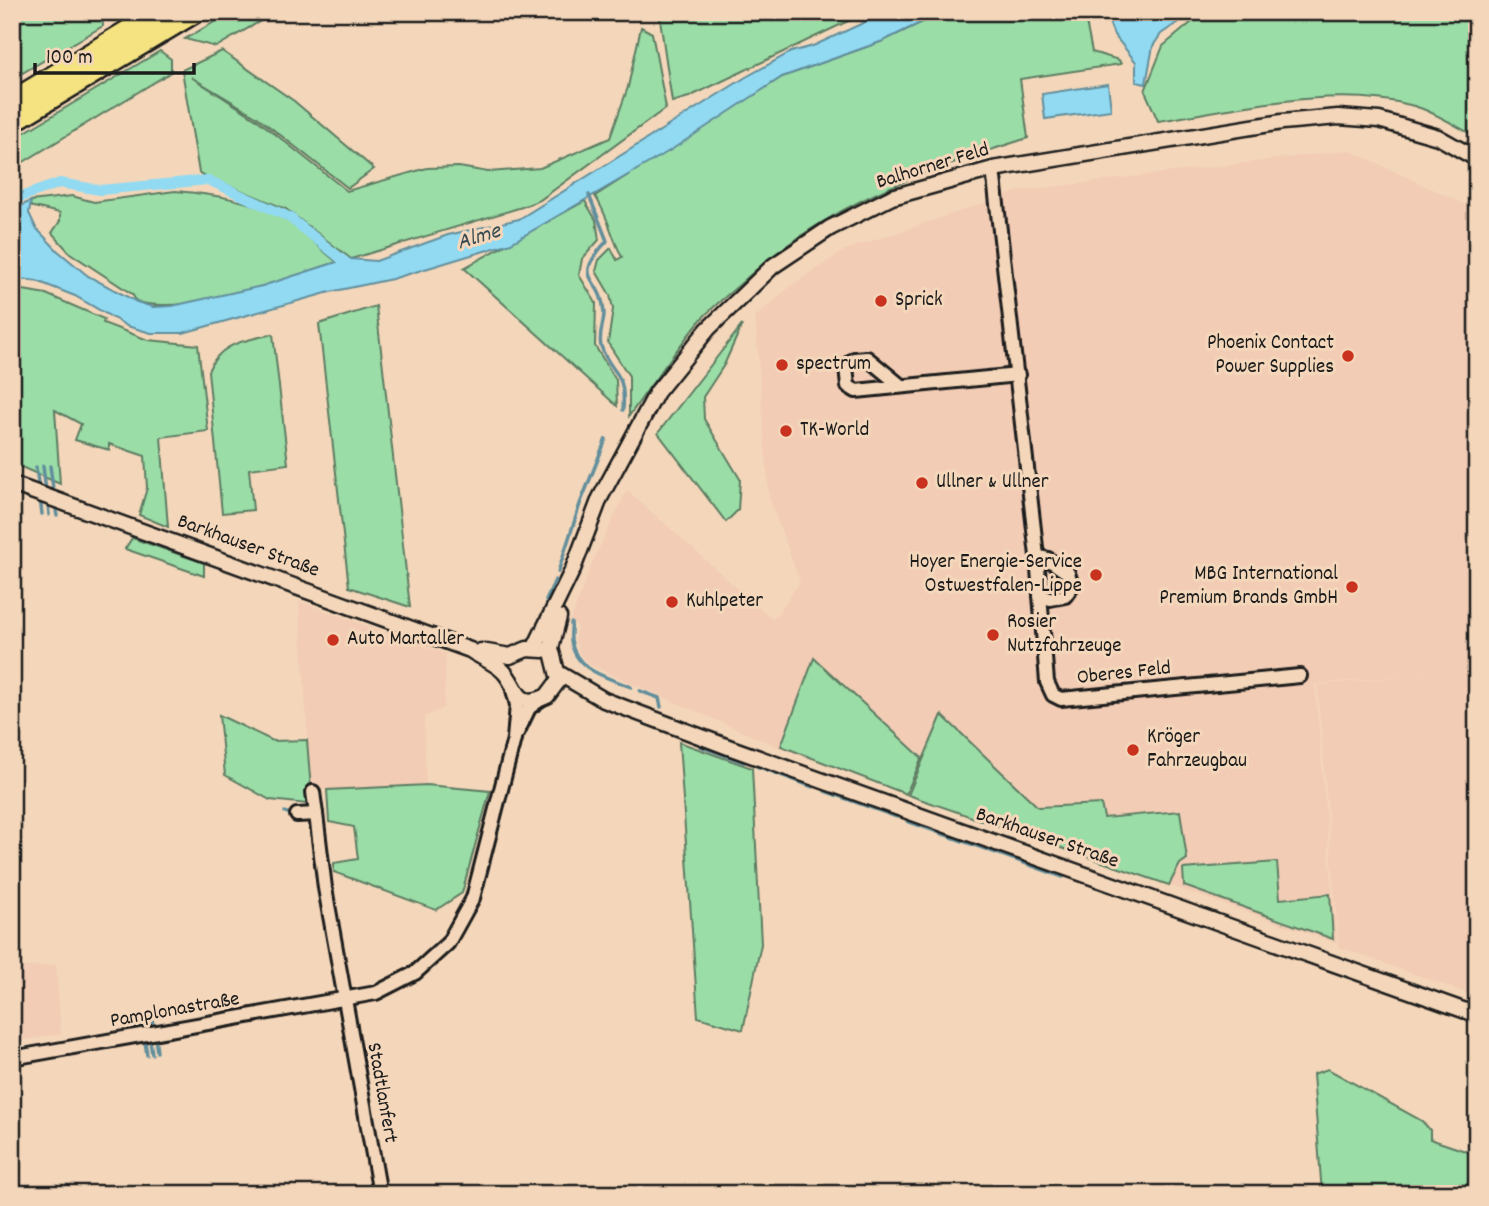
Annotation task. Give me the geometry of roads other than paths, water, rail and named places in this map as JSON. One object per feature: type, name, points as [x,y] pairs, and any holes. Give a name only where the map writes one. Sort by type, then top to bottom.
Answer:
[{"type":"highway","points":[[12,102],[116,38],[160,19],[194,12]]},
{"type":"highway","points":[[12,121],[141,44],[160,19]]},
{"type":"street","name":"Balhorner Feld","points":[[555,659],[552,641],[573,569],[600,498],[657,393],[708,329],[773,266],[827,230],[892,197],[993,169],[1228,130],[1338,117],[1379,120],[1408,127],[1438,138],[1477,159]]},
{"type":"street","name":"Oberes Feld","points":[[993,169],[1018,375],[1047,681],[1053,695],[1062,699],[1300,676]]},
{"type":"street","points":[[901,386],[1018,375]]},
{"type":"street","name":"Barkhauser Straße","points":[[12,484],[470,650],[510,656],[519,653]]},
{"type":"street","points":[[1037,556],[1056,564],[1068,573],[1072,581],[1070,590],[1061,598],[1040,595]]},
{"type":"street","name":"Balhorner Feld","points":[[534,649],[573,569]]},
{"type":"street","points":[[534,649],[546,652],[555,659],[560,674],[547,696],[529,708],[514,739],[517,705],[511,685],[510,667],[519,653],[534,649]]},
{"type":"street","name":"Barkhauser Straße","points":[[470,650],[504,671],[511,685]]},
{"type":"street","name":"Barkhauser Straße","points":[[560,674],[604,700],[751,756],[1477,1015]]},
{"type":"street","points":[[511,685],[523,698],[547,696]]},
{"type":"street","name":"Barkhauser Straße","points":[[547,696],[604,700]]},
{"type":"street","name":"Pamplonastraße","points":[[12,1058],[345,1000],[376,993],[415,973],[448,943],[473,898],[514,739]]},
{"type":"street","points":[[313,792],[345,1000]]},
{"type":"street","points":[[297,815],[316,814]]},
{"type":"street","name":"Stadtlanfert","points":[[345,1000],[380,1194]]},
{"type":"water","name":"Alme","points":[[887,12],[943,12],[883,41],[782,77],[671,150],[511,243],[392,279],[330,292],[183,333],[151,333],[127,326],[75,296],[37,281],[12,278],[12,210],[31,201],[29,213],[36,228],[58,251],[88,276],[137,302],[153,307],[172,306],[262,286],[351,259],[376,261],[448,235],[519,219],[746,77],[791,52],[813,46]]},
{"type":"water","points":[[1105,12],[1193,12],[1161,34],[1153,46],[1146,84],[1136,82],[1136,62],[1114,35]]},
{"type":"water","points":[[1108,84],[1111,110],[1045,119],[1042,94]]},
{"type":"waterway","points":[[12,200],[60,183],[100,190],[208,180],[289,217],[354,269]]},
{"type":"waterway","points":[[589,195],[607,241],[590,264],[589,272],[602,300],[604,313],[601,346],[620,379],[623,410]]},
{"type":"waterway","points":[[558,572],[580,504],[606,439]]},
{"type":"waterway","points":[[43,466],[46,492]]},
{"type":"waterway","points":[[50,466],[54,496]]},
{"type":"waterway","points":[[36,467],[39,491]]},
{"type":"waterway","points":[[40,498],[42,514]]},
{"type":"waterway","points":[[48,503],[49,515]]},
{"type":"waterway","points":[[55,504],[57,516]]},
{"type":"waterway","points":[[546,601],[555,580]]},
{"type":"waterway","points":[[571,623],[574,651],[585,666],[631,687]]},
{"type":"waterway","points":[[640,691],[659,698],[661,707]]},
{"type":"waterway","points":[[700,746],[744,762]]},
{"type":"waterway","points":[[754,765],[813,787]]},
{"type":"waterway","points":[[825,791],[897,817]]},
{"type":"waterway","points":[[285,812],[290,814]]},
{"type":"waterway","points":[[907,821],[1063,877]]},
{"type":"waterway","points":[[151,1014],[154,1030]]},
{"type":"waterway","points":[[146,1015],[152,1054]]},
{"type":"waterway","points":[[141,1016],[147,1055]]},
{"type":"waterway","points":[[155,1037],[157,1052]]},
{"type":"place","name":"Sprick","points":[[881,301]]},
{"type":"place","name":"Phoenix Contact Power Supplies","points":[[1348,356]]},
{"type":"place","name":"spectrum","points":[[782,365]]},
{"type":"place","name":"TK-World","points":[[786,431]]},
{"type":"place","name":"Ullner & Ullner","points":[[922,483]]},
{"type":"place","name":"Hoyer Energie-Service Ostwestfalen-Lippe","points":[[1096,575]]},
{"type":"place","name":"MBG International Premium Brands GmbH","points":[[1352,587]]},
{"type":"place","name":"Kuhlpeter","points":[[672,602]]},
{"type":"place","name":"Rosier Nutzfahrzeuge","points":[[993,635]]},
{"type":"place","name":"Auto Martaller","points":[[333,640]]},
{"type":"place","name":"Kröger Fahrzeugbau","points":[[1133,750]]}]
